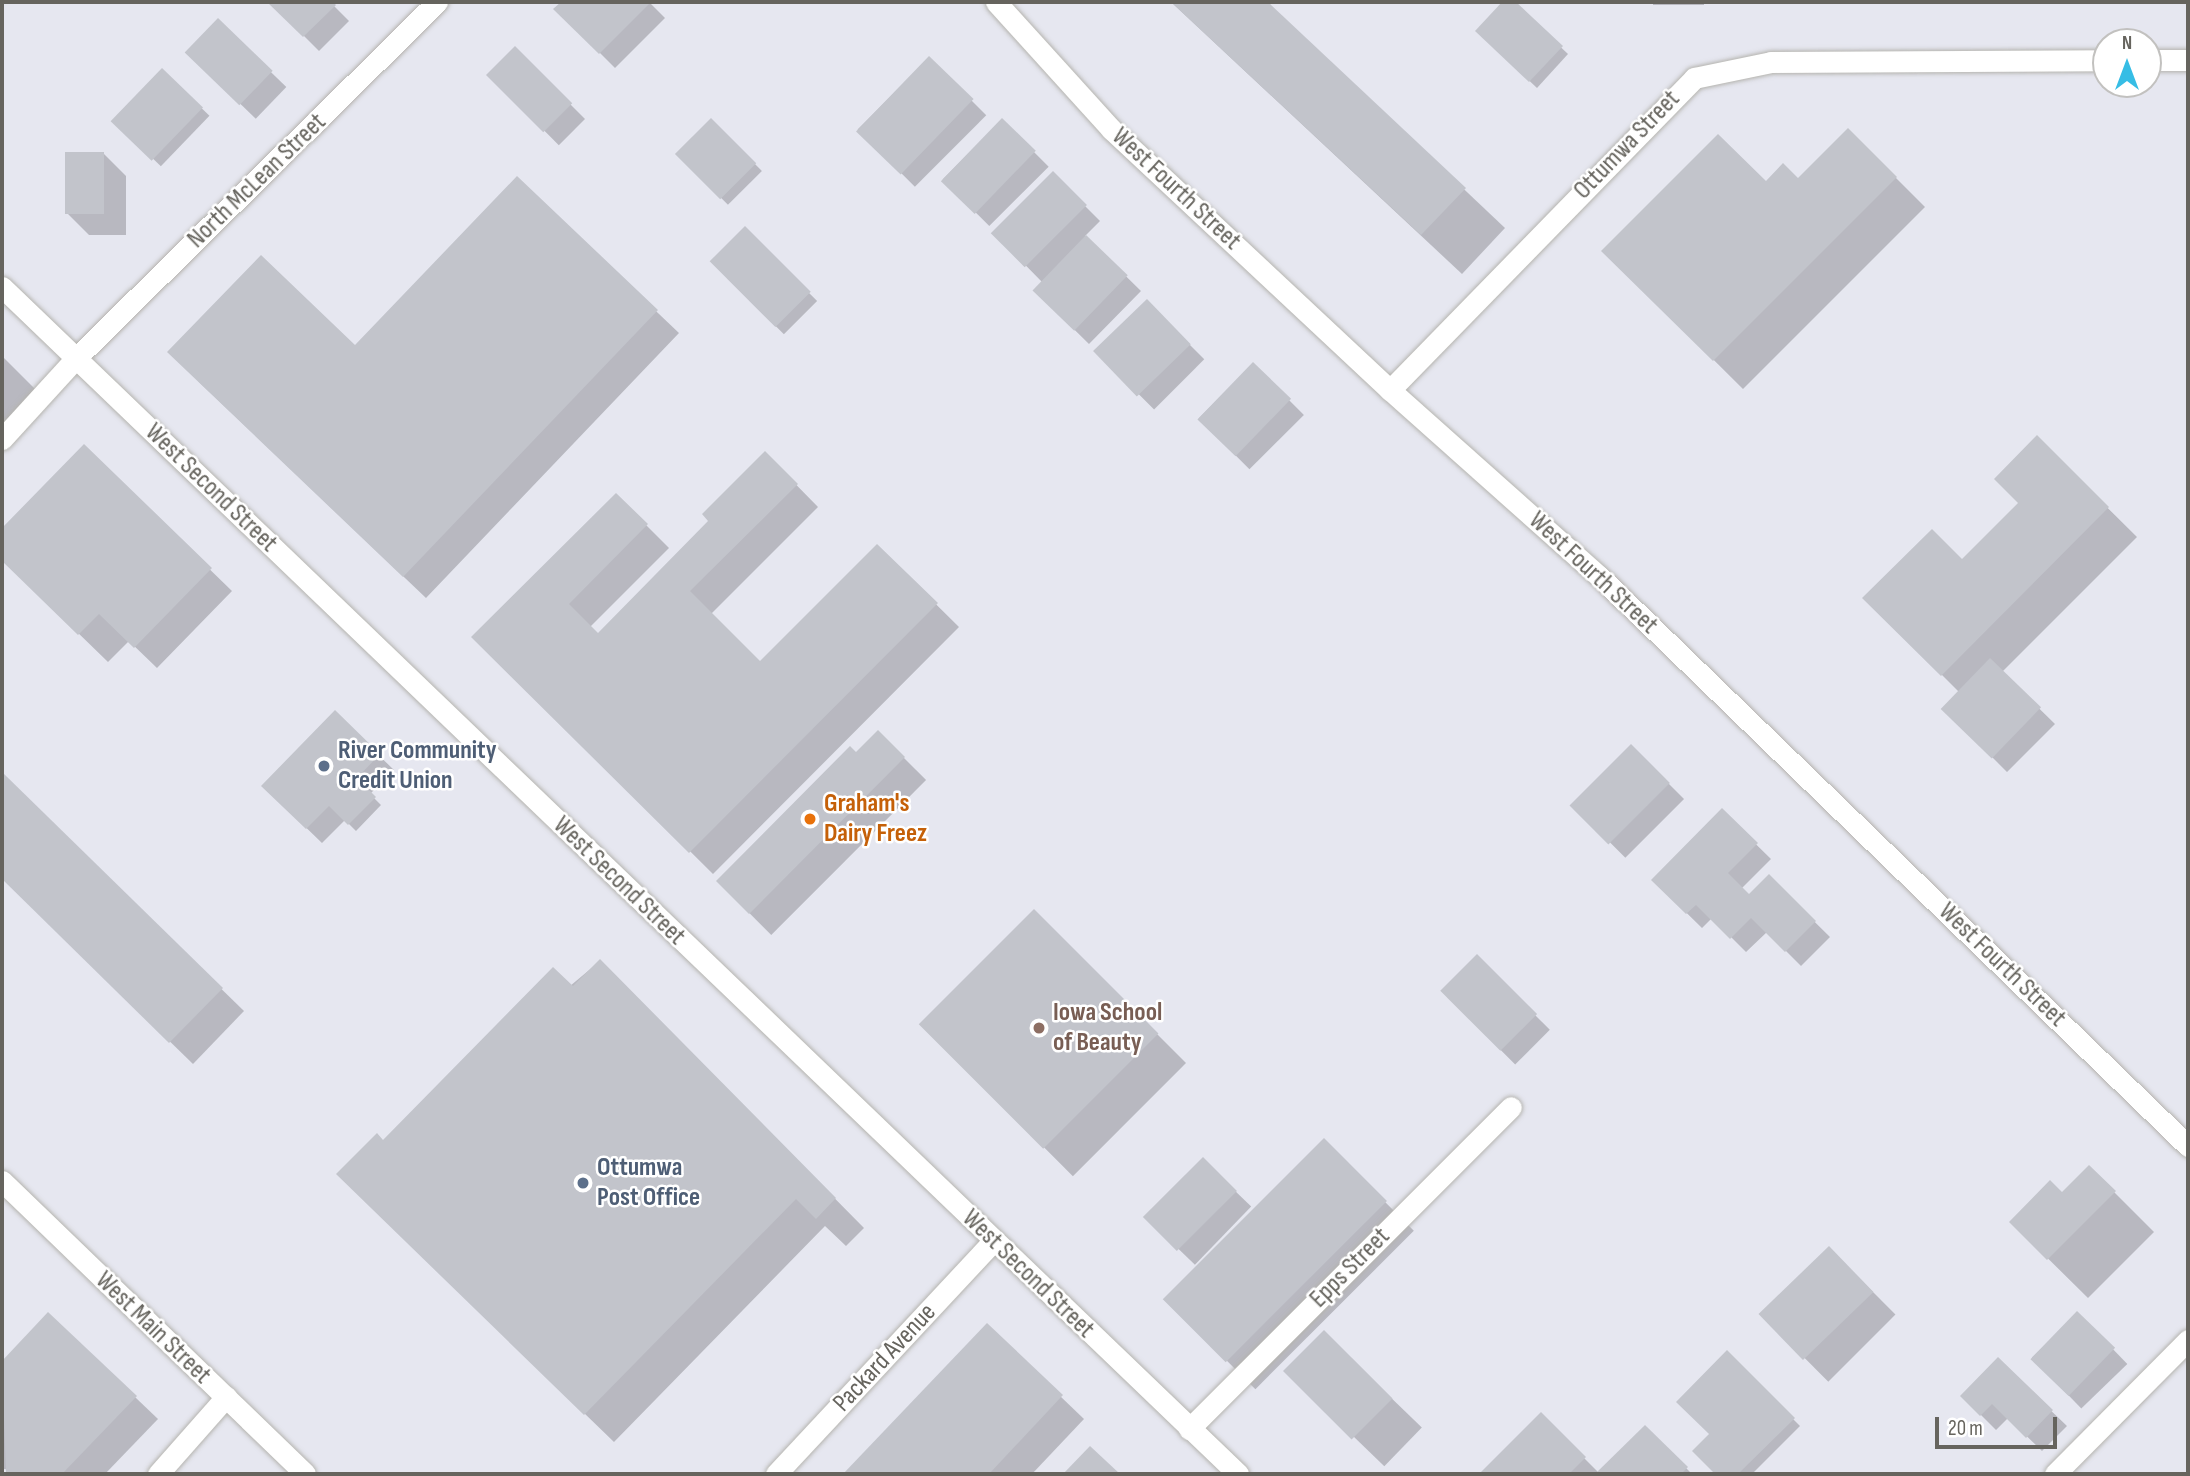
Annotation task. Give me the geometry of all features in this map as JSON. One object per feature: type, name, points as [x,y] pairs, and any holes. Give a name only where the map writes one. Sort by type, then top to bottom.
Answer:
[{"type":"street","name":"North McLean Street","points":[[2,439],[76,358],[437,2]]},
{"type":"street","name":"West Fourth Street","points":[[996,2],[1111,128],[1390,390],[1599,576],[2188,1146]]},
{"type":"street","name":"Ottumwa Street","points":[[1390,390],[1694,78],[1771,62],[2092,60]]},
{"type":"street","points":[[2162,60],[2188,60]]},
{"type":"street","name":"West Second Street","points":[[2,287],[1238,1474]]},
{"type":"street","name":"Epps Street","points":[[1189,1429],[1511,1107]]},
{"type":"street","name":"West Main Street","points":[[2,1181],[305,1474]]},
{"type":"street","name":"Packard Avenue","points":[[776,1474],[993,1241]]},
{"type":"street","points":[[2055,1474],[2188,1340]]},
{"type":"street","points":[[158,1474],[226,1397]]},
{"type":"building","points":[[267,2],[333,2],[336,5],[303,37]]},
{"type":"building","points":[[561,2],[651,2],[599,54],[553,9]]},
{"type":"building","points":[[1171,2],[1268,2],[1466,188],[1421,235]]},
{"type":"building","points":[[1502,2],[1516,2],[1563,46],[1529,82],[1475,31]]},
{"type":"building","points":[[218,18],[273,71],[239,105],[185,53]]},
{"type":"building","points":[[515,46],[572,103],[543,132],[486,75]]},
{"type":"building","points":[[929,56],[974,99],[901,175],[856,132]]},
{"type":"building","points":[[162,68],[203,108],[152,161],[111,121]]},
{"type":"building","points":[[711,118],[756,163],[720,199],[675,154]]},
{"type":"building","points":[[1002,118],[1036,151],[975,214],[941,181]]},
{"type":"building","points":[[1848,128],[1897,177],[1713,361],[1601,251],[1718,134],[1766,181],[1783,163],[1798,178]]},
{"type":"building","points":[[65,152],[104,152],[104,214],[65,214]]},
{"type":"building","points":[[1053,171],[1087,205],[1025,267],[991,233]]},
{"type":"building","points":[[517,176],[658,310],[403,577],[167,352],[261,255],[355,345]]},
{"type":"building","points":[[745,226],[811,292],[775,327],[710,261]]},
{"type":"building","points":[[1086,235],[1128,275],[1074,331],[1033,290]]},
{"type":"building","points":[[1147,299],[1191,344],[1137,396],[1093,351]]},
{"type":"building","points":[[1253,362],[1291,399],[1236,456],[1197,420]]},
{"type":"building","points":[[2037,435],[2109,507],[1941,676],[1862,598],[1932,529],[1962,559],[2018,503],[1994,479]]},
{"type":"building","points":[[84,444],[212,568],[134,648],[99,614],[78,635],[2,561],[2,528]]},
{"type":"building","points":[[765,451],[798,484],[690,591],[760,661],[877,544],[938,603],[689,853],[471,637],[616,493],[648,524],[569,604],[598,633],[708,521],[702,514]]},
{"type":"building","points":[[1990,658],[2041,707],[1992,758],[1941,709]]},
{"type":"building","name":"River Community Credit Union","points":[[335,710],[380,754],[357,778],[376,797],[348,825],[329,806],[306,829],[261,786]]},
{"type":"building","name":"Graham's Dairy Freez","points":[[878,730],[905,757],[749,914],[716,881],[850,746],[856,752]]},
{"type":"building","points":[[1631,744],[1670,783],[1608,844],[1569,806]]},
{"type":"building","points":[[2,772],[223,988],[169,1043],[2,879]]},
{"type":"building","points":[[1722,808],[1758,843],[1728,873],[1749,894],[1769,874],[1816,921],[1785,952],[1751,918],[1730,939],[1696,905],[1686,914],[1651,880]]},
{"type":"building","name":"Iowa School of Beauty","points":[[1034,909],[1158,1033],[1043,1149],[919,1024]]},
{"type":"building","points":[[1477,954],[1537,1014],[1500,1051],[1440,991]]},
{"type":"building","name":"Ottumwa Post Office","points":[[600,959],[836,1198],[816,1219],[796,1199],[584,1415],[336,1174],[377,1133],[383,1140],[553,967],[573,986]]},
{"type":"building","points":[[1324,1138],[1387,1201],[1226,1362],[1163,1299]]},
{"type":"building","points":[[1203,1157],[1237,1191],[1177,1251],[1143,1217]]},
{"type":"building","points":[[2089,1165],[2116,1191],[2047,1260],[2009,1222],[2050,1180],[2062,1192]]},
{"type":"building","points":[[1829,1246],[1873,1292],[1803,1360],[1759,1314]]},
{"type":"building","points":[[2077,1311],[2115,1348],[2069,1396],[2030,1359]]},
{"type":"building","points":[[48,1312],[137,1396],[62,1474],[6,1474],[2,1361]]},
{"type":"building","points":[[987,1323],[1063,1395],[989,1474],[843,1474]]},
{"type":"building","points":[[1324,1330],[1393,1399],[1352,1440],[1283,1371]]},
{"type":"building","points":[[1727,1350],[1795,1418],[1738,1474],[1715,1474],[1692,1451],[1709,1434],[1676,1402]]},
{"type":"building","points":[[1998,1357],[2053,1410],[2026,1438],[1992,1404],[1980,1416],[1960,1396]]},
{"type":"building","points":[[1541,1412],[1586,1457],[1569,1474],[1479,1474]]},
{"type":"building","points":[[1645,1425],[1688,1467],[1681,1474],[1595,1474]]},
{"type":"building","points":[[1090,1446],[1120,1474],[1063,1474]]},
{"type":"place","name":"River Community Credit Union","points":[[324,766]]},
{"type":"place","name":"Graham's Dairy Freez","points":[[810,819]]},
{"type":"place","name":"Iowa School of Beauty","points":[[1039,1028]]},
{"type":"place","name":"Ottumwa Post Office","points":[[583,1183]]}]
